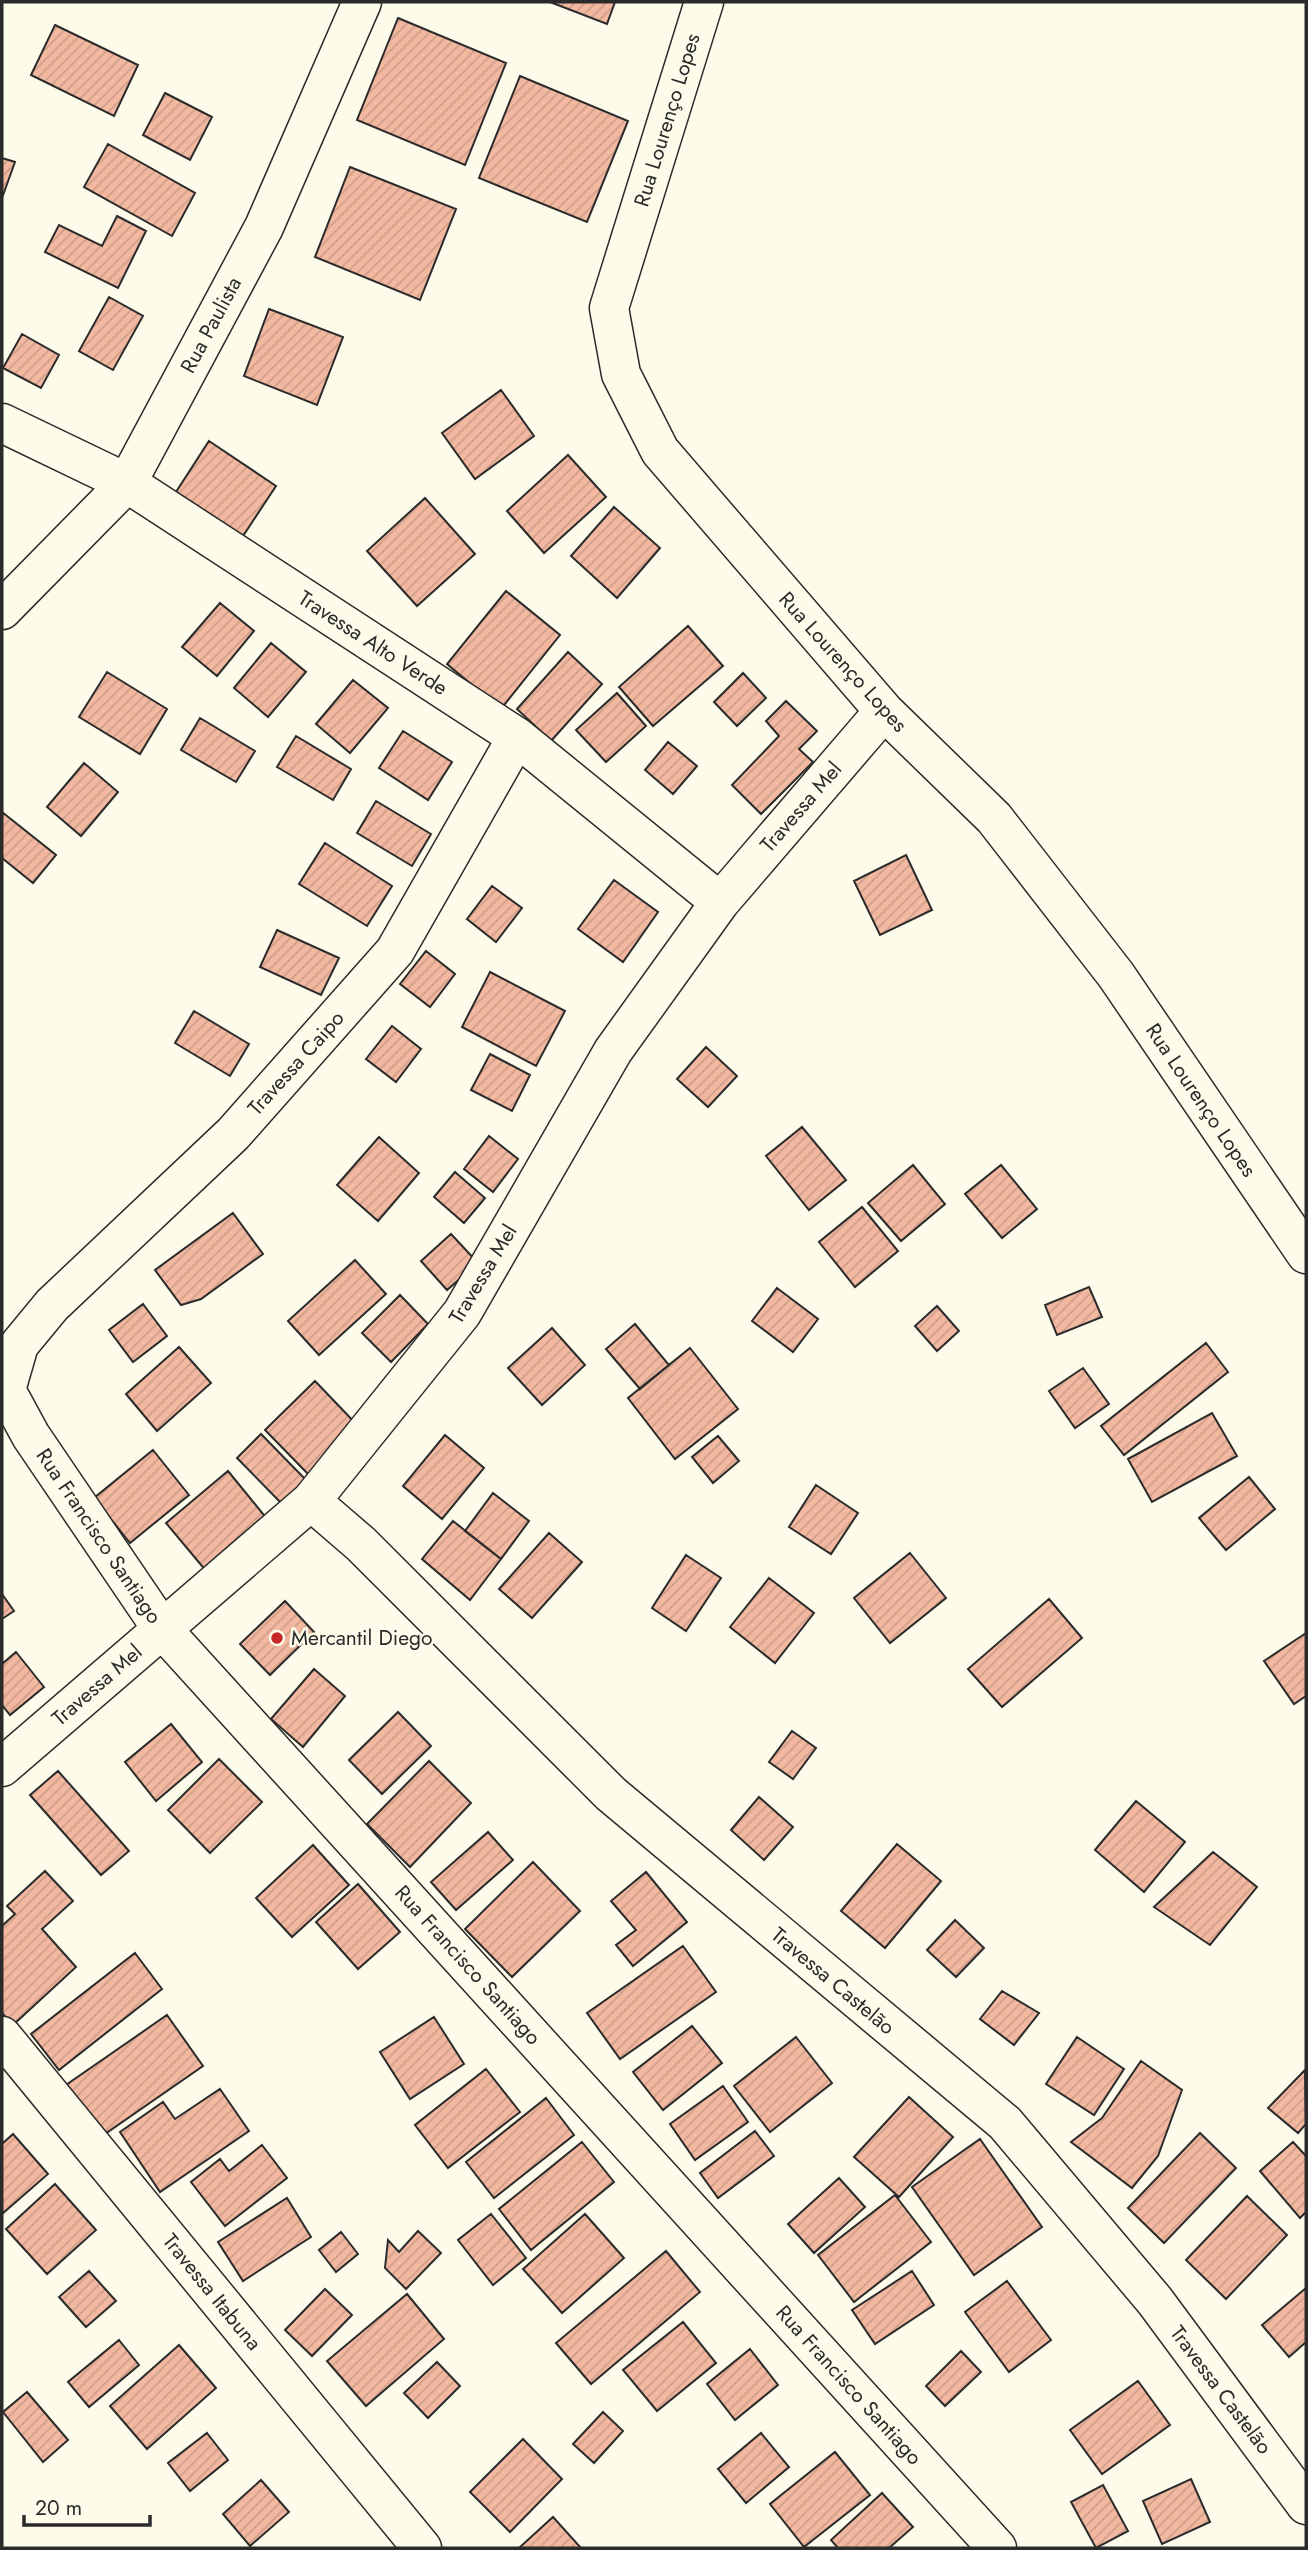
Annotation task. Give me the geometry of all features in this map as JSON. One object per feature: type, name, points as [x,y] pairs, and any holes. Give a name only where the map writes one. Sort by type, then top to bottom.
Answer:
[{"type":"street","name":"Rua Paulista","points":[[2,610],[127,483],[264,226],[362,2]]},
{"type":"street","name":"Rua Lourenço Lopes","points":[[704,2],[609,308],[621,374],[660,452],[884,711],[994,818],[1116,975],[1306,1254]]},
{"type":"street","name":"Travessa Alto Verde","points":[[2,423],[127,483],[517,737],[720,902]]},
{"type":"street","name":"Travessa Mel","points":[[3,1763],[311,1501],[462,1313],[613,1051],[720,902],[884,711]]},
{"type":"street","name":"Travessa Caipo","points":[[19,1345],[52,1305],[233,1134],[395,951],[517,737]]},
{"type":"street","name":"Rua Francisco Santiago","points":[[19,1345],[5,1390],[31,1436],[162,1629],[997,2548]]},
{"type":"street","name":"Travessa Castelão","points":[[311,1501],[361,1544],[611,1794],[1004,2123],[1154,2301],[1306,2505]]},
{"type":"street","name":"Travessa Itabuna","points":[[2,2036],[422,2548]]},
{"type":"building","points":[[550,2],[615,2],[607,24]]},
{"type":"building","points":[[398,18],[506,63],[465,165],[357,120]]},
{"type":"building","points":[[55,25],[138,65],[114,116],[31,75]]},
{"type":"building","points":[[520,76],[628,121],[587,222],[479,178]]},
{"type":"building","points":[[165,93],[212,117],[190,160],[143,135]]},
{"type":"building","points":[[108,144],[195,193],[172,236],[84,187]]},
{"type":"building","points":[[2,158],[15,162],[2,198]]},
{"type":"building","points":[[350,167],[456,209],[420,300],[315,257]]},
{"type":"building","points":[[117,216],[146,231],[118,288],[45,252],[59,225],[102,246]]},
{"type":"building","points":[[109,297],[143,316],[113,370],[79,351]]},
{"type":"building","points":[[269,309],[343,337],[317,405],[244,376]]},
{"type":"building","points":[[22,334],[59,355],[41,388],[3,368]]},
{"type":"building","points":[[501,390],[534,436],[475,479],[442,433]]},
{"type":"building","points":[[209,441],[276,486],[243,536],[176,492]]},
{"type":"building","points":[[568,455],[606,497],[544,553],[507,511]]},
{"type":"building","points":[[425,498],[475,554],[417,606],[367,551]]},
{"type":"building","points":[[614,507],[660,548],[617,598],[571,556]]},
{"type":"building","points":[[506,591],[560,635],[501,709],[447,664]]},
{"type":"building","points":[[220,603],[254,631],[217,676],[182,647]]},
{"type":"building","points":[[688,626],[723,666],[653,726],[619,687]]},
{"type":"building","points":[[271,643],[306,672],[268,717],[234,688]]},
{"type":"building","points":[[568,652],[602,684],[551,741],[517,709]]},
{"type":"building","points":[[107,672],[167,709],[140,754],[79,717]]},
{"type":"building","points":[[743,673],[766,698],[737,726],[714,702]]},
{"type":"building","points":[[353,680],[388,708],[350,753],[316,724]]},
{"type":"building","points":[[617,693],[646,726],[606,762],[576,730]]},
{"type":"building","points":[[786,701],[817,731],[799,749],[813,762],[761,814],[732,785],[779,736],[766,721]]},
{"type":"building","points":[[200,718],[255,751],[236,782],[181,750]]},
{"type":"building","points":[[403,731],[452,762],[428,800],[379,768]]},
{"type":"building","points":[[296,736],[351,769],[333,800],[277,767]]},
{"type":"building","points":[[668,742],[697,766],[673,794],[645,770]]},
{"type":"building","points":[[84,763],[118,792],[81,836],[47,807]]},
{"type":"building","points":[[376,801],[431,834],[412,866],[357,833]]},
{"type":"building","points":[[2,812],[56,855],[33,883],[2,858]]},
{"type":"building","points":[[325,843],[392,886],[367,926],[299,884]]},
{"type":"building","points":[[906,855],[932,910],[880,935],[854,881]]},
{"type":"building","points":[[614,880],[658,912],[623,962],[578,929]]},
{"type":"building","points":[[492,886],[522,908],[496,942],[467,919]]},
{"type":"building","points":[[277,930],[339,958],[321,995],[260,967]]},
{"type":"building","points":[[426,951],[455,974],[430,1007],[400,984]]},
{"type":"building","points":[[490,972],[565,1011],[536,1066],[462,1027]]},
{"type":"building","points":[[194,1011],[249,1044],[230,1076],[175,1043]]},
{"type":"building","points":[[392,1026],[421,1049],[396,1082],[366,1059]]},
{"type":"building","points":[[706,1047],[737,1076],[708,1107],[677,1079]]},
{"type":"building","points":[[490,1054],[530,1075],[512,1111],[471,1090]]},
{"type":"building","points":[[802,1127],[846,1180],[809,1210],[766,1156]]},
{"type":"building","points":[[489,1136],[518,1159],[493,1192],[464,1169]]},
{"type":"building","points":[[379,1137],[419,1173],[378,1221],[337,1185]]},
{"type":"building","points":[[913,1165],[945,1204],[901,1241],[868,1203]]},
{"type":"building","points":[[1001,1165],[1037,1209],[1002,1238],[965,1194]]},
{"type":"building","points":[[455,1172],[485,1198],[464,1223],[434,1197]]},
{"type":"building","points":[[862,1207],[898,1251],[855,1287],[819,1242]]},
{"type":"building","points":[[233,1213],[263,1254],[201,1299],[181,1305],[155,1270]]},
{"type":"building","points":[[451,1234],[478,1263],[447,1290],[421,1261]]},
{"type":"building","points":[[355,1260],[386,1294],[319,1355],[288,1321]]},
{"type":"building","points":[[1089,1287],[1102,1317],[1057,1335],[1045,1305]]},
{"type":"building","points":[[777,1288],[818,1319],[793,1352],[752,1321]]},
{"type":"building","points":[[400,1295],[428,1324],[391,1362],[362,1333]]},
{"type":"building","points":[[143,1304],[167,1336],[133,1362],[109,1330]]},
{"type":"building","points":[[937,1306],[959,1331],[937,1351],[915,1326]]},
{"type":"building","points":[[635,1324],[669,1365],[640,1389],[606,1349]]},
{"type":"building","points":[[552,1328],[585,1365],[542,1405],[508,1368]]},
{"type":"building","points":[[1206,1343],[1228,1372],[1124,1455],[1101,1426]]},
{"type":"building","points":[[179,1347],[211,1383],[157,1431],[126,1394]]},
{"type":"building","points":[[690,1348],[738,1409],[675,1459],[628,1398]]},
{"type":"building","points":[[1083,1368],[1109,1404],[1075,1428],[1049,1391]]},
{"type":"building","points":[[315,1381],[360,1428],[310,1476],[265,1430]]},
{"type":"building","points":[[1212,1413],[1237,1456],[1152,1502],[1128,1459]]},
{"type":"building","points":[[261,1434],[308,1482],[284,1506],[237,1458]]},
{"type":"building","points":[[445,1435],[484,1468],[442,1519],[403,1486]]},
{"type":"building","points":[[718,1436],[739,1461],[713,1483],[692,1457]]},
{"type":"building","points":[[153,1450],[189,1495],[130,1543],[94,1498]]},
{"type":"building","points":[[228,1471],[268,1520],[207,1572],[166,1523]]},
{"type":"building","points":[[1249,1477],[1275,1509],[1226,1550],[1199,1518]]},
{"type":"building","points":[[816,1485],[858,1513],[831,1554],[789,1527]]},
{"type":"building","points":[[493,1493],[529,1521],[501,1559],[465,1531]]},
{"type":"building","points":[[453,1521],[501,1559],[470,1600],[422,1559]]},
{"type":"building","points":[[549,1533],[582,1562],[532,1618],[499,1589]]},
{"type":"building","points":[[910,1553],[946,1598],[890,1643],[854,1598]]},
{"type":"building","points":[[686,1555],[721,1578],[686,1631],[652,1608]]},
{"type":"building","points":[[769,1578],[814,1613],[775,1663],[730,1627]]},
{"type":"building","points":[[2,1594],[14,1611],[2,1619]]},
{"type":"building","points":[[1049,1599],[1082,1638],[1002,1707],[968,1669]]},
{"type":"building","name":"Mercantil Diego","points":[[285,1601],[314,1632],[270,1675],[240,1644]]},
{"type":"building","points":[[1306,1633],[1306,1696],[1294,1704],[1264,1661]]},
{"type":"building","points":[[16,1652],[44,1687],[10,1715],[2,1705],[2,1664]]},
{"type":"building","points":[[314,1669],[345,1696],[303,1747],[271,1719]]},
{"type":"building","points":[[398,1712],[431,1746],[382,1794],[349,1760]]},
{"type":"building","points":[[171,1724],[202,1762],[156,1801],[125,1762]]},
{"type":"building","points":[[792,1731],[816,1748],[793,1779],[769,1762]]},
{"type":"building","points":[[219,1759],[262,1802],[210,1853],[168,1810]]},
{"type":"building","points":[[429,1761],[471,1803],[410,1867],[367,1824]]},
{"type":"building","points":[[58,1771],[129,1851],[101,1875],[30,1795]]},
{"type":"building","points":[[759,1797],[793,1827],[764,1860],[731,1830]]},
{"type":"building","points":[[1136,1801],[1185,1842],[1144,1892],[1095,1850]]},
{"type":"building","points":[[488,1832],[513,1860],[456,1910],[431,1882]]},
{"type":"building","points":[[897,1844],[941,1881],[885,1948],[841,1911]]},
{"type":"building","points":[[313,1845],[349,1885],[292,1937],[256,1898]]},
{"type":"building","points":[[1213,1852],[1257,1887],[1210,1945],[1154,1907]]},
{"type":"building","points":[[533,1862],[580,1911],[512,1977],[465,1929]]},
{"type":"building","points":[[45,1871],[73,1901],[42,1929],[76,1967],[13,2025],[2,2013],[2,1926],[15,1914],[7,1906]]},
{"type":"building","points":[[646,1872],[687,1922],[633,1966],[616,1945],[636,1930],[611,1901]]},
{"type":"building","points":[[358,1884],[400,1932],[358,1969],[316,1922]]},
{"type":"building","points":[[955,1920],[984,1948],[956,1977],[927,1950]]},
{"type":"building","points":[[683,1946],[716,1992],[620,2059],[587,2013]]},
{"type":"building","points":[[135,1953],[162,1989],[59,2070],[31,2034]]},
{"type":"building","points":[[1002,1991],[1039,2013],[1014,2045],[980,2019]]},
{"type":"building","points":[[167,2015],[203,2066],[102,2136],[66,2085]]},
{"type":"building","points":[[434,2017],[464,2064],[410,2099],[380,2052]]},
{"type":"building","points":[[692,2026],[722,2063],[663,2110],[633,2072]]},
{"type":"building","points":[[796,2037],[832,2083],[770,2132],[734,2086]]},
{"type":"building","points":[[1077,2037],[1124,2069],[1094,2115],[1046,2084]]},
{"type":"building","points":[[1141,2061],[1182,2090],[1158,2156],[1132,2188],[1071,2142],[1102,2118]]},
{"type":"building","points":[[486,2069],[520,2112],[448,2168],[415,2125]]},
{"type":"building","points":[[1305,2070],[1306,2124],[1298,2133],[1268,2108]]},
{"type":"building","points":[[723,2086],[748,2122],[695,2160],[670,2124]]},
{"type":"building","points":[[220,2089],[249,2131],[160,2192],[120,2132],[163,2102],[175,2119]]},
{"type":"building","points":[[909,2097],[953,2137],[899,2197],[854,2157]]},
{"type":"building","points":[[546,2098],[574,2135],[494,2198],[466,2162]]},
{"type":"building","points":[[755,2131],[774,2156],[718,2198],[700,2173]]},
{"type":"building","points":[[1200,2133],[1236,2168],[1164,2243],[1128,2208]]},
{"type":"building","points":[[13,2134],[48,2174],[2,2214],[2,2144]]},
{"type":"building","points":[[980,2139],[1042,2227],[974,2275],[912,2187]]},
{"type":"building","points":[[582,2142],[614,2182],[531,2250],[499,2209]]},
{"type":"building","points":[[1293,2142],[1306,2156],[1306,2212],[1300,2218],[1260,2171]]},
{"type":"building","points":[[262,2145],[287,2178],[225,2226],[191,2182],[220,2159],[229,2171]]},
{"type":"building","points":[[839,2178],[865,2207],[814,2253],[788,2224]]},
{"type":"building","points":[[55,2184],[96,2230],[47,2274],[6,2229]]},
{"type":"building","points":[[895,2195],[931,2242],[854,2302],[818,2255]]},
{"type":"building","points":[[1247,2196],[1287,2235],[1226,2299],[1186,2260]]},
{"type":"building","points":[[287,2198],[311,2237],[243,2281],[218,2242]]},
{"type":"building","points":[[491,2214],[526,2258],[493,2285],[458,2240]]},
{"type":"building","points":[[585,2214],[624,2258],[562,2313],[523,2269]]},
{"type":"building","points":[[418,2231],[441,2253],[406,2289],[385,2268],[388,2240],[399,2252]]},
{"type":"building","points":[[341,2232],[358,2254],[336,2272],[319,2250]]},
{"type":"building","points":[[666,2251],[700,2292],[591,2384],[556,2343]]},
{"type":"building","points":[[89,2271],[116,2301],[86,2327],[59,2297]]},
{"type":"building","points":[[912,2271],[934,2305],[875,2344],[852,2310]]},
{"type":"building","points":[[1007,2281],[1051,2340],[1009,2372],[965,2312]]},
{"type":"building","points":[[1306,2288],[1306,2342],[1289,2357],[1262,2325]]},
{"type":"building","points":[[325,2289],[352,2315],[312,2356],[285,2330]]},
{"type":"building","points":[[407,2294],[444,2339],[366,2406],[327,2361]]},
{"type":"building","points":[[683,2322],[716,2363],[657,2411],[623,2370]]},
{"type":"building","points":[[119,2340],[139,2365],[89,2407],[68,2382]]},
{"type":"building","points":[[179,2345],[216,2388],[147,2449],[110,2406]]},
{"type":"building","points":[[750,2349],[778,2385],[735,2420],[707,2384]]},
{"type":"building","points":[[961,2351],[981,2372],[945,2406],[926,2386]]},
{"type":"building","points":[[437,2362],[460,2386],[428,2418],[404,2393]]},
{"type":"building","points":[[1138,2381],[1170,2425],[1102,2474],[1070,2430]]},
{"type":"building","points":[[27,2392],[68,2440],[43,2462],[3,2412]]},
{"type":"building","points":[[603,2412],[623,2431],[594,2463],[573,2444]]},
{"type":"building","points":[[207,2433],[228,2460],[190,2491],[168,2463]]},
{"type":"building","points":[[761,2433],[789,2467],[746,2503],[718,2469]]},
{"type":"building","points":[[523,2439],[562,2479],[510,2532],[470,2492]]},
{"type":"building","points":[[835,2452],[870,2495],[804,2547],[770,2504]]},
{"type":"building","points":[[1191,2479],[1210,2522],[1162,2544],[1143,2501]]},
{"type":"building","points":[[261,2480],[289,2512],[250,2546],[223,2514]]},
{"type":"building","points":[[1103,2485],[1128,2531],[1096,2548],[1071,2502]]},
{"type":"building","points":[[882,2493],[913,2527],[889,2548],[838,2548],[831,2540]]},
{"type":"building","points":[[553,2517],[581,2548],[519,2548]]},
{"type":"place","name":"Mercantil Diego","points":[[277,1638]]}]
